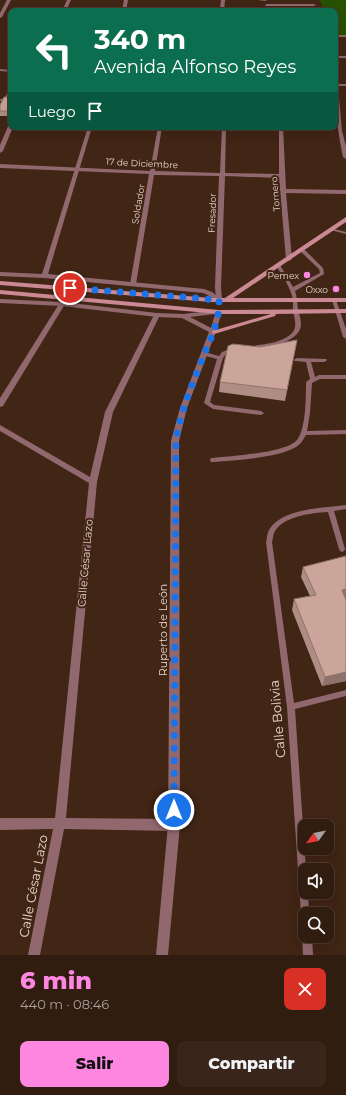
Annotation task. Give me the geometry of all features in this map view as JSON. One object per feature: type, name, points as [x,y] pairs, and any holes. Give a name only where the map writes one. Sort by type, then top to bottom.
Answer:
[{"type":"main road","points":[[219,312],[222,300],[289,259],[346,219]]},
{"type":"main road","points":[[0,283],[222,300],[346,300]]},
{"type":"main road","points":[[0,292],[219,312],[346,311]]},
{"type":"main road","points":[[214,332],[283,312]]},
{"type":"street","points":[[0,17],[9,0]]},
{"type":"street","points":[[260,0],[265,2],[314,5]]},
{"type":"street","points":[[313,0],[315,8]]},
{"type":"street","points":[[338,110],[343,131],[346,157]]},
{"type":"street","points":[[0,151],[9,130]]},
{"type":"street","points":[[44,276],[89,130]]},
{"type":"street","name":"Soldador","points":[[133,284],[159,130]]},
{"type":"street","name":"Fresador","points":[[222,300],[218,287],[224,130]]},
{"type":"street","name":"Tornero","points":[[281,130],[282,176],[285,190],[289,259]]},
{"type":"street","name":"17 de Diciembre","points":[[0,166],[152,173],[282,176]]},
{"type":"street","points":[[285,190],[346,192]]},
{"type":"street","points":[[0,274],[44,276],[204,291],[222,300]]},
{"type":"street","points":[[0,301],[62,304],[157,315],[183,316],[219,312]]},
{"type":"street","points":[[0,404],[62,304]]},
{"type":"street","name":"Ruperto de León","points":[[162,955],[174,825],[176,441],[179,420],[214,332],[219,312]]},
{"type":"street","name":"Calle César Lazo","points":[[34,955],[60,823],[93,482],[109,412],[157,315]]},
{"type":"street","points":[[183,316],[214,332]]},
{"type":"street","points":[[0,428],[93,482]]},
{"type":"street","name":"Calle César Lazo","points":[[0,824],[60,823],[174,825]]},
{"type":"lane","points":[[332,229],[346,233]]},
{"type":"lane","points":[[292,290],[322,274],[321,269],[302,250]]},
{"type":"lane","points":[[261,413],[213,407],[207,403],[220,358],[224,353],[232,350],[271,344],[294,334],[299,320],[296,311],[296,300],[278,266]]},
{"type":"lane","points":[[334,300],[346,337]]},
{"type":"lane","points":[[204,354],[220,358]]},
{"type":"lane","points":[[297,360],[324,360]]},
{"type":"lane","points":[[308,360],[313,379]]},
{"type":"lane","points":[[213,460],[290,448],[299,443],[303,433],[309,382],[313,379],[346,377]]},
{"type":"lane","points":[[303,433],[346,432]]},
{"type":"lane","points":[[342,549],[332,510],[346,507]]},
{"type":"lane","name":"Calle Bolivia","points":[[305,907],[291,707],[269,533],[275,524],[285,518],[332,510]]},
{"type":"lane","points":[[291,707],[346,693]]},
{"type":"lane","points":[[307,943],[308,955]]},
{"type":"green space","points":[[320,0],[346,0],[346,36],[338,35],[338,8],[322,8]]},
{"type":"building","points":[[4,97],[8,97],[8,111],[0,111],[0,105]]},
{"type":"building","points":[[297,340],[287,390],[220,382],[228,346],[233,344],[260,347]]},
{"type":"building","points":[[346,556],[346,589],[342,590],[346,600],[346,672],[325,677],[294,599],[316,595],[303,567]]},
{"type":"place","name":"Pemex","points":[[307,275]]},
{"type":"place","name":"Oxxo","points":[[336,289]]},
{"type":"route","points":[[70,288],[219,300],[219,312],[214,332],[179,420],[176,441],[174,810]]}]
